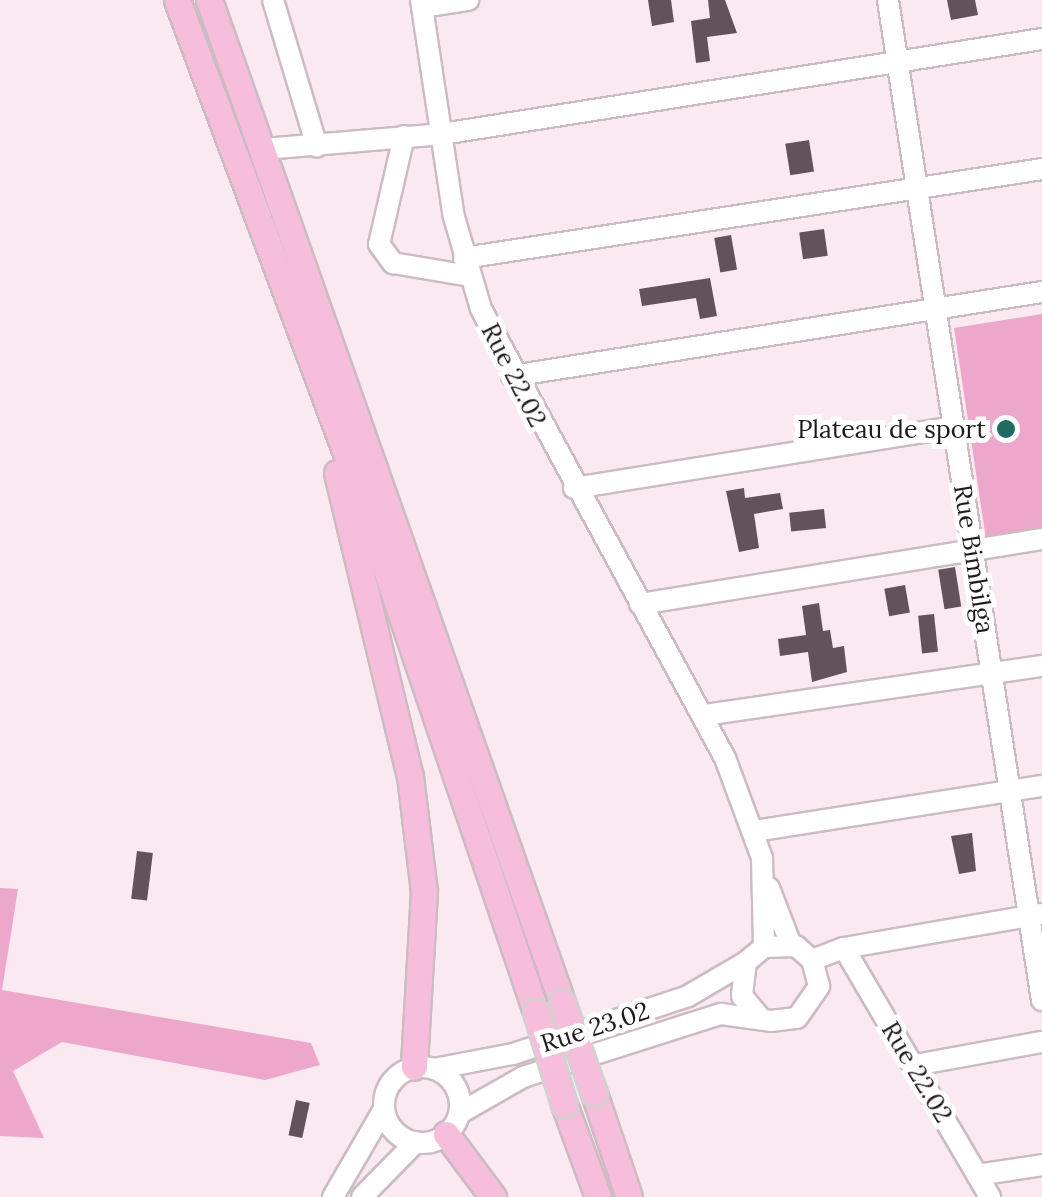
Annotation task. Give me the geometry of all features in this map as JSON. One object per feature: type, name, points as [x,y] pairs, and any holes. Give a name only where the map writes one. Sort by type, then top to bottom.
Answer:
[{"type":"main road","points":[[211,3],[629,1197]]},
{"type":"main road","points":[[178,4],[306,346],[598,1197]]},
{"type":"main road","points":[[306,346],[410,776],[424,892],[424,1068]]},
{"type":"main road","points":[[453,1123],[493,1197]]},
{"type":"street","points":[[273,0],[318,147]]},
{"type":"street","points":[[422,4],[468,0]]},
{"type":"street","name":"Rue Bimbilga","points":[[888,0],[1010,791],[1036,915],[1042,1000]]},
{"type":"street","name":"Rue 22.02","points":[[422,4],[467,267],[512,376],[705,715]]},
{"type":"street","points":[[265,149],[442,134],[1042,39]]},
{"type":"street","points":[[404,136],[379,244],[393,263],[467,267],[1042,169]]},
{"type":"street","points":[[512,376],[1042,292]]},
{"type":"street","points":[[574,488],[953,427]]},
{"type":"street","points":[[640,604],[1042,540]]},
{"type":"street","points":[[1036,915],[844,948],[812,960],[791,945],[765,877],[754,832],[705,715],[1042,666]]},
{"type":"street","points":[[754,832],[1042,786]]},
{"type":"street","points":[[765,877],[764,947],[791,945]]},
{"type":"street","name":"Rue 23.02","points":[[424,1068],[512,1054],[688,996],[764,947]]},
{"type":"street","name":"Rue 22.02","points":[[844,948],[990,1197]]},
{"type":"street","name":"Rue 23.02","points":[[416,1142],[523,1077],[721,1014],[784,1022],[808,1010],[819,986],[812,960]]},
{"type":"street","points":[[746,962],[742,996],[759,1016]]},
{"type":"street","points":[[915,1065],[1042,1042]]},
{"type":"street","points":[[332,1197],[384,1109],[393,1079],[424,1068],[456,1087],[453,1123]]},
{"type":"street","points":[[362,1197],[416,1142],[398,1135],[384,1109]]},
{"type":"street","points":[[978,1175],[1042,1165]]},
{"type":"shaded area","name":"Plateau de sport","points":[[1042,314],[1042,531],[986,539],[954,328]]},
{"type":"shaded area","points":[[0,888],[18,889],[2,990],[311,1043],[320,1065],[265,1080],[62,1042],[13,1071],[44,1138],[0,1136]]},
{"type":"building","points":[[648,0],[671,0],[674,22],[652,26]]},
{"type":"building","points":[[708,0],[725,0],[737,33],[707,37],[710,61],[696,63],[691,21],[710,18]]},
{"type":"building","points":[[947,0],[975,0],[978,15],[951,20]]},
{"type":"building","points":[[809,140],[814,172],[790,175],[785,144]]},
{"type":"building","points":[[824,229],[828,256],[803,259],[799,232]]},
{"type":"building","points":[[731,235],[737,269],[720,272],[714,238]]},
{"type":"building","points":[[710,278],[717,316],[700,319],[696,298],[642,306],[639,289]]},
{"type":"building","points":[[744,488],[745,498],[780,493],[783,509],[754,514],[759,548],[739,552],[726,491]]},
{"type":"building","points":[[824,509],[826,528],[791,532],[789,513]]},
{"type":"building","points":[[955,567],[961,607],[944,609],[938,570]]},
{"type":"building","points":[[905,585],[910,613],[889,616],[884,589]]},
{"type":"building","points":[[819,603],[823,631],[830,630],[833,648],[844,646],[847,672],[812,682],[808,652],[780,656],[778,639],[806,635],[802,606]]},
{"type":"building","points":[[934,614],[938,652],[922,653],[918,616]]},
{"type":"building","points":[[972,833],[976,871],[959,874],[951,836]]},
{"type":"building","points":[[137,851],[153,853],[147,901],[131,899]]},
{"type":"building","points":[[296,1100],[310,1103],[302,1138],[289,1135]]},
{"type":"place","name":"Plateau de sport","points":[[1006,429]]}]
